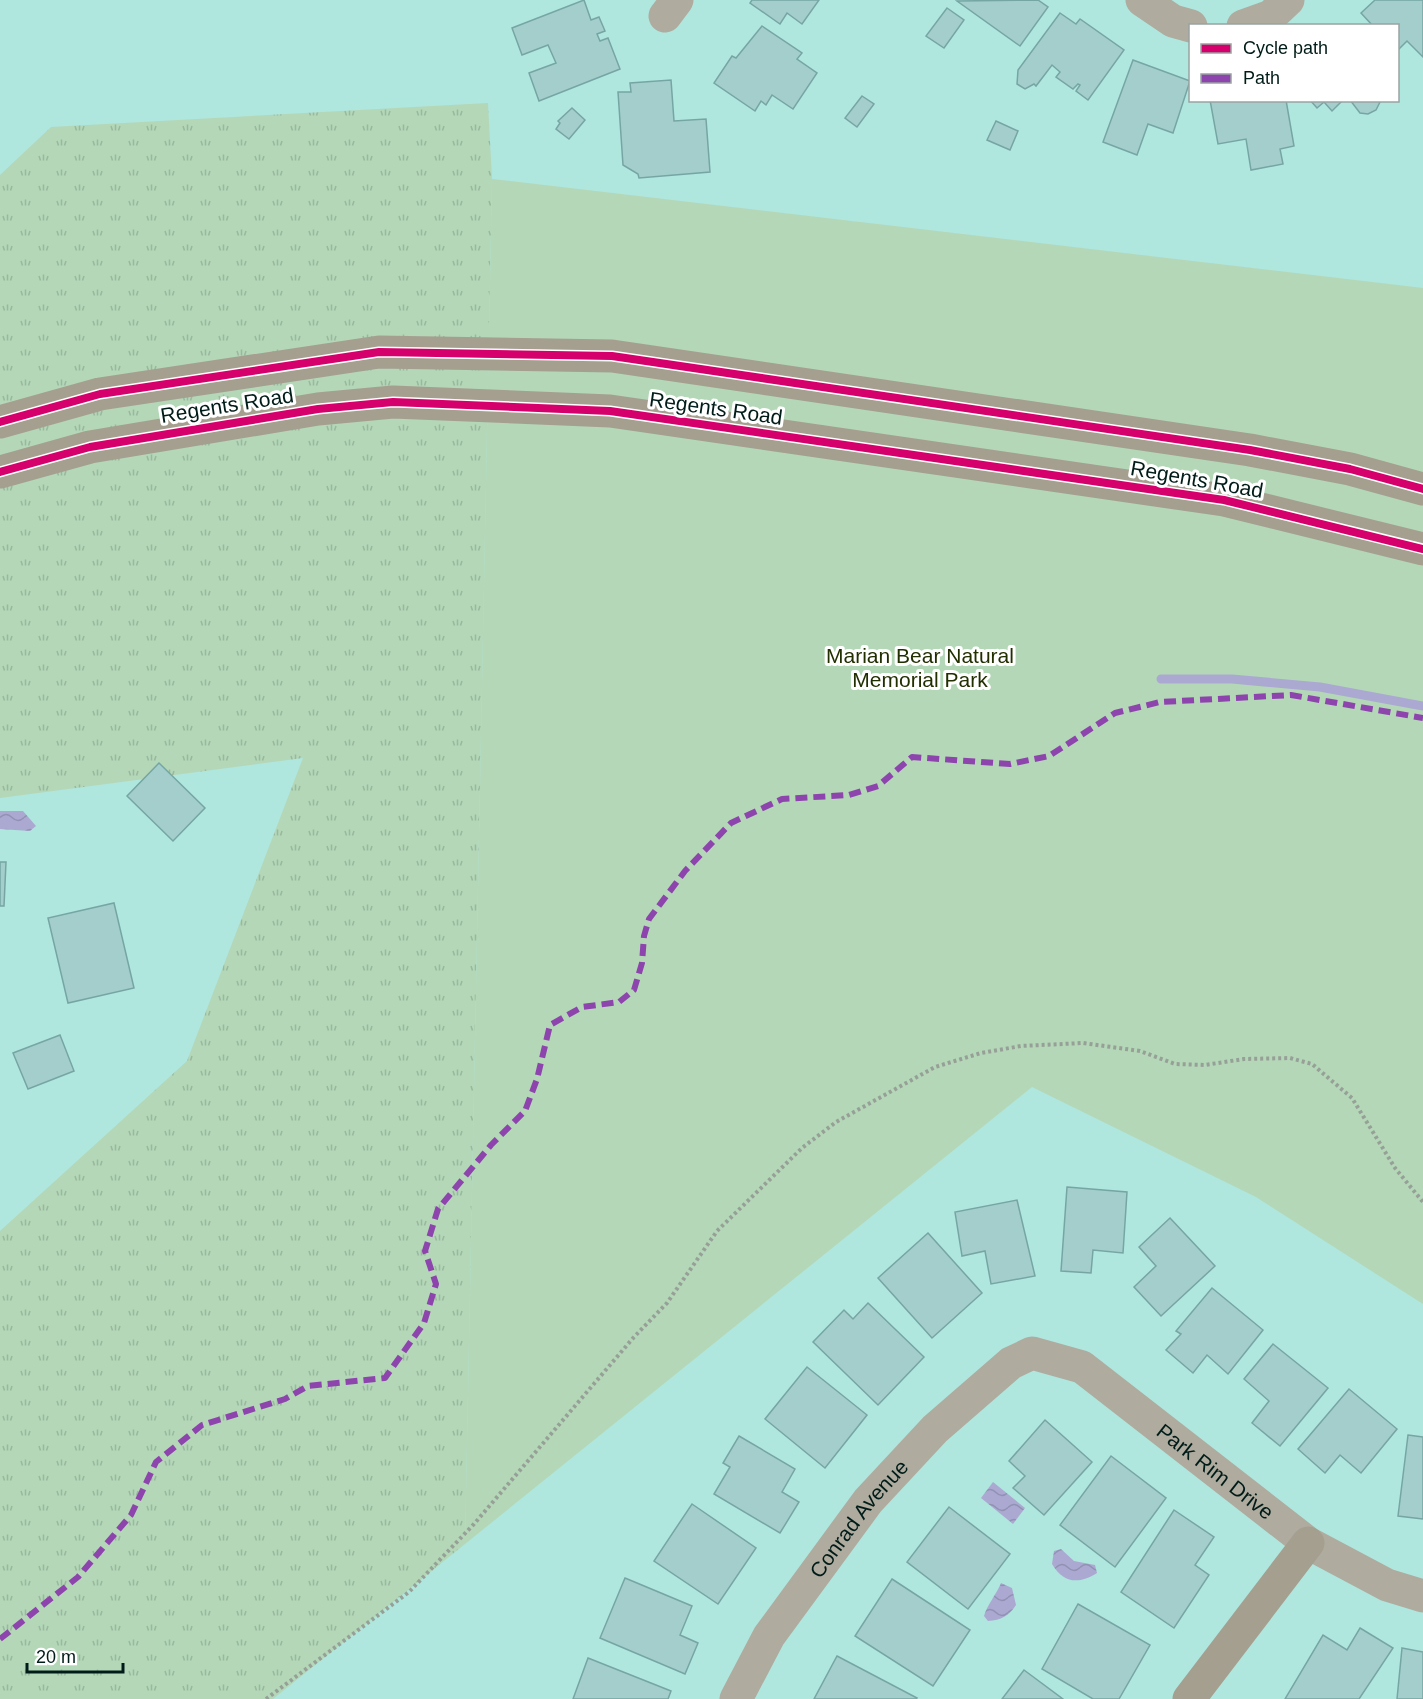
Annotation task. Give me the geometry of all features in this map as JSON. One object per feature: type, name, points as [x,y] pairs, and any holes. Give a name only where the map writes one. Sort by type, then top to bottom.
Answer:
[{"type":"main road","name":"Regents Road","points":[[0,422],[100,394],[379,352],[612,356],[1250,450],[1350,469],[1423,489]]},
{"type":"main road","name":"Regents Road","points":[[0,472],[90,447],[318,409],[393,402],[610,411],[1224,500],[1423,549]]},
{"type":"main road","points":[[1189,1699],[1308,1542]]},
{"type":"street","points":[[1142,0],[1173,21],[1189,25]]},
{"type":"street","points":[[1249,24],[1270,16],[1288,0]]},
{"type":"street","name":"Park Rim Drive","points":[[1011,1363],[1032,1353],[1082,1367],[1308,1542],[1387,1585],[1423,1596]]},
{"type":"street","name":"Conrad Avenue","points":[[736,1699],[769,1636],[868,1501],[934,1430],[1011,1363]]},
{"type":"path","points":[[266,1699],[409,1592],[445,1555],[634,1337],[668,1303],[717,1231],[802,1148],[836,1122],[935,1067],[981,1053],[1021,1046],[1083,1043],[1140,1051],[1174,1064],[1290,1058],[1312,1064],[1352,1098],[1395,1168],[1423,1202]]},
{"type":"green space","points":[[488,103],[492,179],[465,1544],[273,1699],[0,1699],[0,1231],[187,1061],[303,758],[0,798],[0,175],[51,127]]},
{"type":"green space","name":"Marian Bear Natural Memorial Park","points":[[492,179],[1423,288],[1423,1304],[1256,1197],[1032,1087],[465,1544]]},
{"type":"water","points":[[0,811],[23,811],[36,826],[30,831],[0,829]]},
{"type":"water","points":[[993,1482],[1025,1508],[1013,1524],[981,1498]]},
{"type":"water","points":[[1061,1549],[1074,1561],[1095,1565],[1097,1573],[1084,1579],[1067,1579],[1052,1564],[1054,1551]]},
{"type":"water","points":[[1001,1583],[1012,1588],[1016,1605],[1004,1617],[988,1621],[984,1616],[985,1612]]},
{"type":"building","points":[[584,0],[591,20],[599,17],[605,31],[597,34],[600,41],[608,38],[620,69],[539,101],[529,73],[556,63],[548,45],[522,55],[512,28]]},
{"type":"building","points":[[752,0],[819,0],[802,24],[787,13],[780,24],[750,3]]},
{"type":"building","points":[[1038,0],[1048,7],[1020,46],[957,1]]},
{"type":"building","points":[[1375,0],[1423,0],[1423,57],[1407,41],[1399,49],[1399,24],[1371,24],[1361,13]]},
{"type":"building","points":[[947,8],[964,20],[944,48],[926,36]]},
{"type":"building","points":[[1060,13],[1076,24],[1080,19],[1124,50],[1088,100],[1076,91],[1080,85],[1078,84],[1073,89],[1056,77],[1060,72],[1052,65],[1036,86],[1034,84],[1025,89],[1017,84],[1018,70]]},
{"type":"building","points":[[762,26],[802,53],[797,59],[817,73],[793,109],[772,95],[766,105],[761,101],[755,111],[714,83],[732,56],[736,58]]},
{"type":"building","points":[[1133,60],[1189,81],[1173,133],[1148,124],[1137,155],[1103,142]]},
{"type":"building","points":[[671,80],[674,121],[706,119],[710,172],[639,178],[638,174],[623,165],[618,92],[631,92],[630,83]]},
{"type":"building","points":[[862,96],[874,104],[857,127],[845,118]]},
{"type":"building","points":[[1210,102],[1286,102],[1294,146],[1280,149],[1283,164],[1251,170],[1246,139],[1218,144]]},
{"type":"building","points":[[1312,102],[1324,102],[1317,108]]},
{"type":"building","points":[[1324,102],[1341,102],[1332,111]]},
{"type":"building","points":[[1352,102],[1380,102],[1376,110],[1368,114],[1360,113]]},
{"type":"building","points":[[572,108],[585,120],[569,139],[556,129],[560,123],[558,121]]},
{"type":"building","points":[[996,121],[1018,131],[1010,150],[987,140]]},
{"type":"building","points":[[159,763],[205,808],[173,841],[127,796]]},
{"type":"building","points":[[0,862],[6,862],[4,906],[0,906]]},
{"type":"building","points":[[114,903],[134,988],[68,1003],[48,918]]},
{"type":"building","points":[[60,1035],[74,1071],[28,1089],[13,1053]]},
{"type":"building","points":[[1067,1187],[1127,1192],[1123,1253],[1093,1250],[1091,1273],[1061,1271]]},
{"type":"building","points":[[1017,1200],[1035,1276],[991,1284],[985,1251],[962,1256],[955,1212]]},
{"type":"building","points":[[1170,1218],[1215,1266],[1161,1316],[1134,1287],[1156,1266],[1139,1247]]},
{"type":"building","points":[[928,1233],[982,1293],[932,1338],[878,1278]]},
{"type":"building","points":[[1212,1288],[1263,1330],[1228,1374],[1207,1355],[1193,1373],[1166,1350],[1181,1334],[1176,1331]]},
{"type":"building","points":[[868,1303],[924,1357],[878,1405],[813,1342],[844,1310],[853,1319]]},
{"type":"building","points":[[1273,1344],[1328,1388],[1280,1446],[1252,1423],[1269,1401],[1244,1379]]},
{"type":"building","points":[[807,1367],[867,1415],[825,1468],[765,1419]]},
{"type":"building","points":[[1349,1389],[1397,1429],[1361,1473],[1340,1455],[1325,1473],[1298,1449]]},
{"type":"building","points":[[1045,1420],[1092,1462],[1044,1515],[1013,1488],[1025,1476],[1009,1461]]},
{"type":"building","points":[[1408,1435],[1423,1437],[1423,1519],[1398,1516]]},
{"type":"building","points":[[739,1436],[795,1469],[782,1492],[799,1502],[780,1533],[714,1494],[730,1467],[723,1463]]},
{"type":"building","points":[[1111,1456],[1166,1498],[1115,1567],[1060,1525]]},
{"type":"building","points":[[692,1504],[756,1548],[718,1604],[654,1561]]},
{"type":"building","points":[[949,1507],[1010,1554],[968,1609],[907,1562]]},
{"type":"building","points":[[1174,1510],[1214,1537],[1195,1565],[1209,1575],[1174,1628],[1121,1592]]},
{"type":"building","points":[[625,1578],[692,1606],[680,1635],[698,1643],[685,1674],[600,1638]]},
{"type":"building","points":[[892,1579],[970,1630],[933,1686],[855,1636]]},
{"type":"building","points":[[1078,1604],[1150,1645],[1119,1699],[1093,1699],[1042,1669]]},
{"type":"building","points":[[1360,1628],[1393,1648],[1359,1699],[1285,1699],[1323,1635],[1347,1650]]},
{"type":"building","points":[[1402,1648],[1423,1652],[1423,1699],[1397,1699]]},
{"type":"building","points":[[837,1656],[917,1698],[814,1699]]},
{"type":"building","points":[[588,1658],[671,1691],[668,1699],[573,1699]]},
{"type":"building","points":[[1024,1670],[1063,1699],[1002,1699]]},
{"type":"waterway","points":[[1161,679],[1232,679],[1320,687],[1423,706]]},
{"type":"marked path","points":[[0,1639],[78,1577],[131,1515],[156,1462],[202,1425],[285,1399],[308,1386],[385,1378],[424,1323],[436,1284],[425,1251],[438,1209],[491,1145],[525,1111],[537,1079],[550,1025],[582,1007],[619,1002],[634,990],[642,963],[644,936],[649,919],[685,871],[731,823],[782,799],[849,795],[878,786],[912,757],[1010,764],[1049,756],[1115,713],[1160,702],[1291,695],[1423,718]]},
{"type":"cycle path","points":[[0,422],[100,394],[379,352],[612,356],[1250,450],[1350,469],[1423,489]]},
{"type":"cycle path","points":[[0,472],[90,447],[318,409],[393,402],[610,411],[1224,500],[1423,549]]}]
